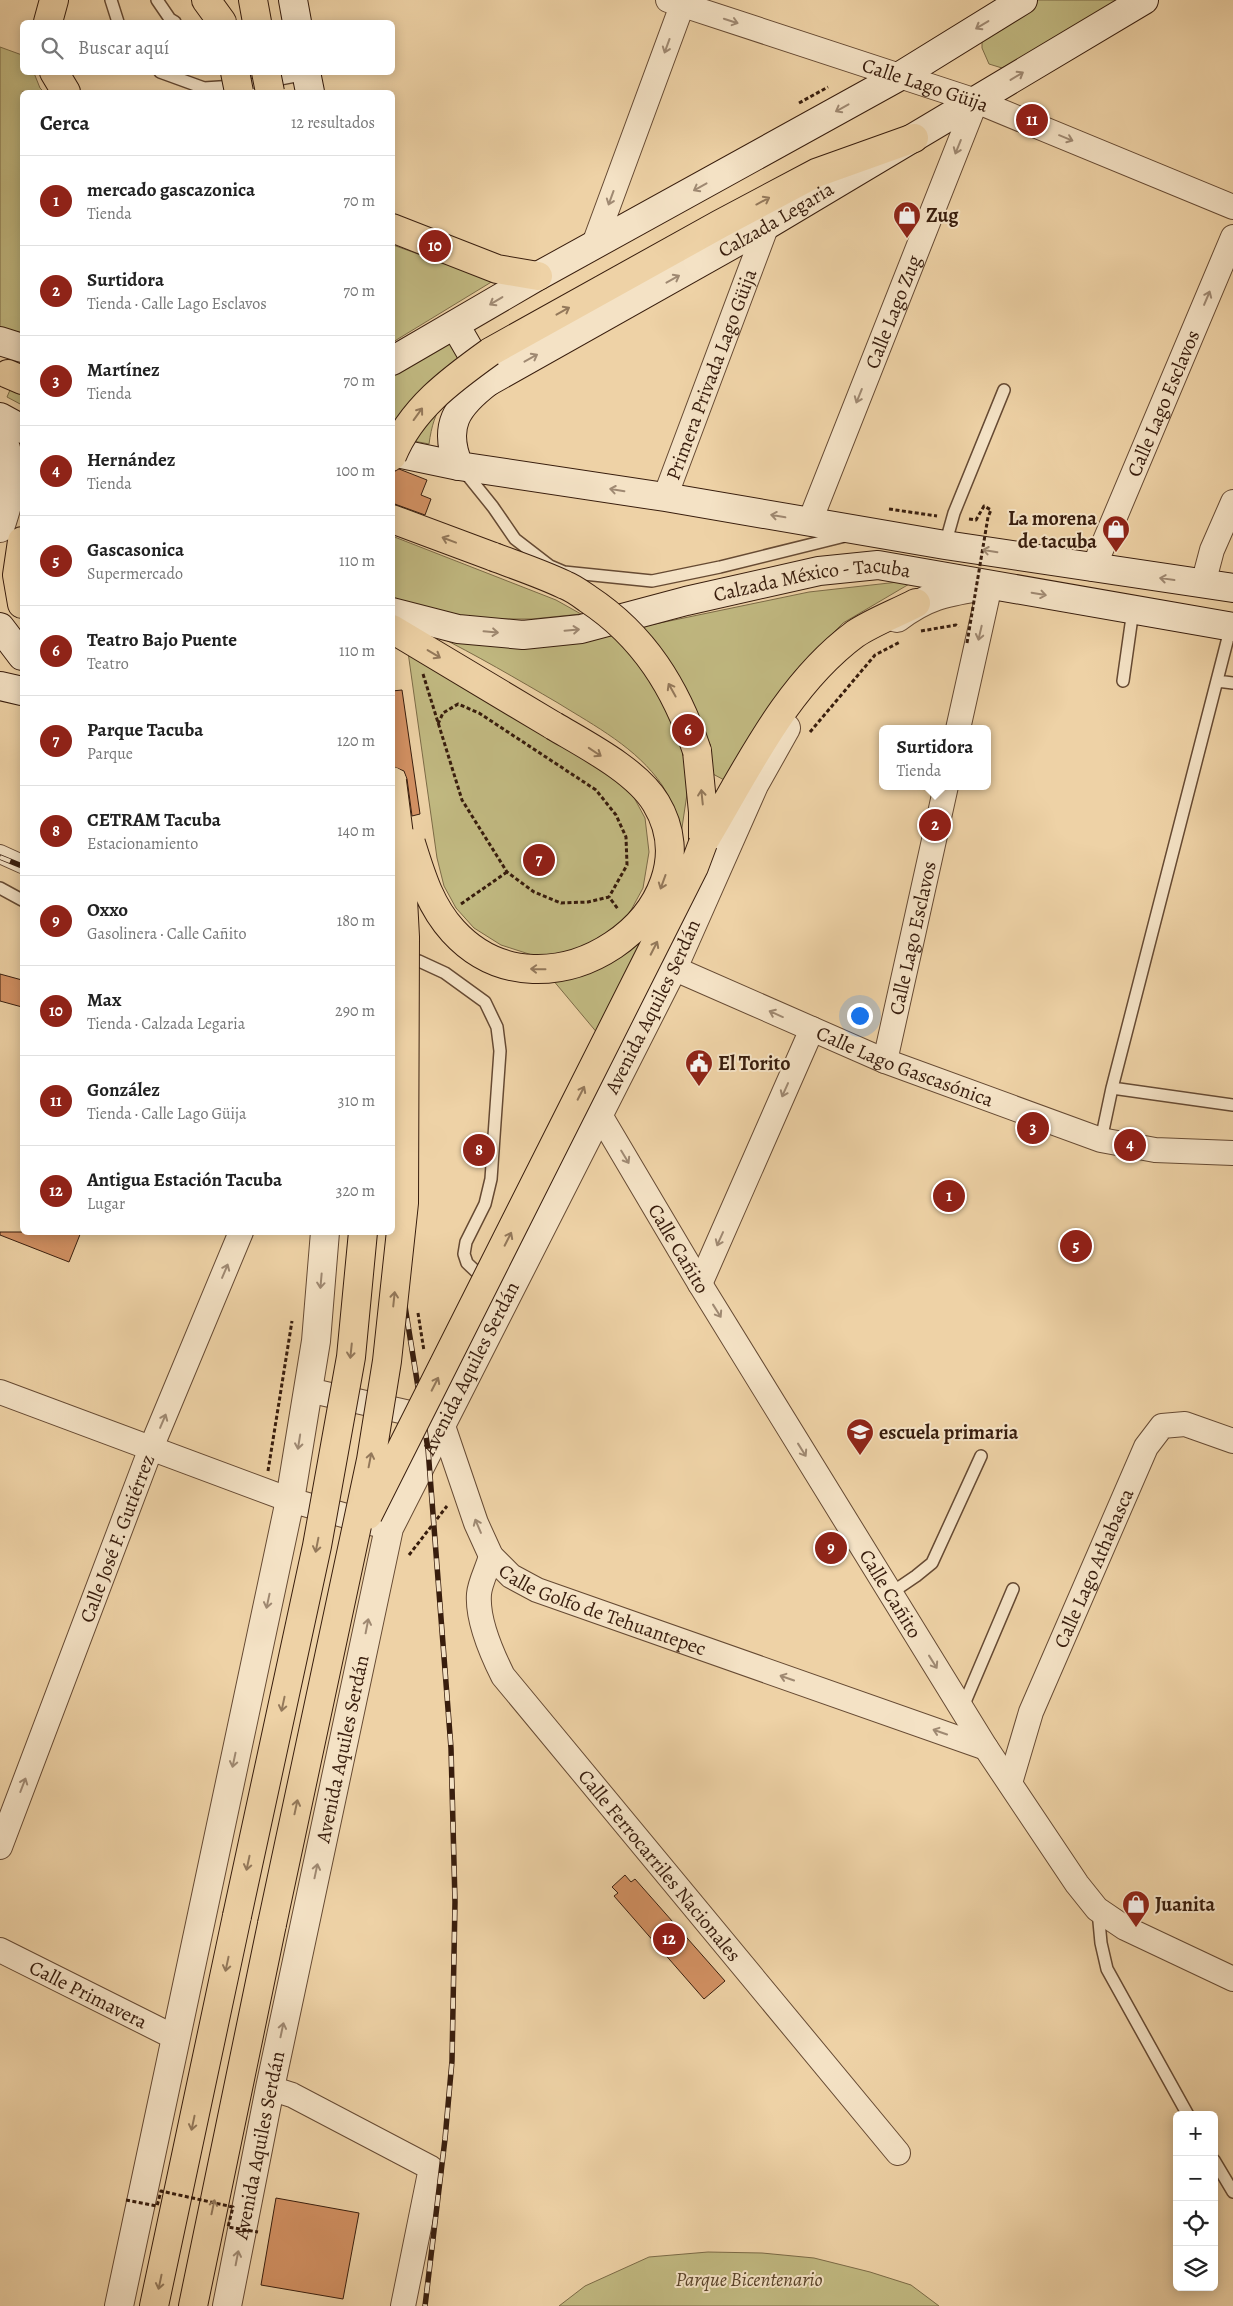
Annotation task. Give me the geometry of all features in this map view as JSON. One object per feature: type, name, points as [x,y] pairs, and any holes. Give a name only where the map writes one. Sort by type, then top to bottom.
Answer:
[{"type":"highway","points":[[49,20],[54,0]]},
{"type":"highway","points":[[206,0],[221,20]]},
{"type":"highway","points":[[223,0],[227,20]]},
{"type":"highway","points":[[253,0],[257,20]]},
{"type":"highway","points":[[56,75],[65,90]]},
{"type":"highway","points":[[235,75],[238,90]]},
{"type":"highway","points":[[267,75],[270,90]]},
{"type":"highway","points":[[395,451],[419,412],[452,379],[490,352],[720,224],[816,173],[914,138]]},
{"type":"highway","points":[[395,229],[497,269],[538,276]]},
{"type":"highway","points":[[395,520],[567,585],[605,610],[640,643],[671,687],[686,718],[697,751],[703,812],[703,843]]},
{"type":"highway","points":[[20,550],[17,564],[20,595]]},
{"type":"highway","points":[[350,1552],[690,876],[703,843],[778,717],[807,679],[856,634],[916,603]]},
{"type":"highway","points":[[395,790],[427,892],[443,919],[462,940],[487,958],[519,968],[550,970],[583,962],[617,944],[649,910],[661,889],[667,873],[669,844],[662,815],[649,793],[603,757],[402,634]]},
{"type":"highway","name":"Avenida Aquiles Serdán","points":[[192,2306],[350,1552],[371,1460],[387,1361],[404,1203],[405,937],[400,843],[395,804]]},
{"type":"highway","points":[[154,2306],[319,1536],[351,1358],[363,1235]]},
{"type":"main road","points":[[293,0],[297,20]]},
{"type":"main road","points":[[395,359],[538,276],[900,76],[1024,0]]},
{"type":"main road","name":"Calzada Legaria","points":[[459,466],[453,449],[451,432],[456,414],[469,397],[488,382],[767,225],[1144,0]]},
{"type":"main road","points":[[455,325],[488,382]]},
{"type":"main road","points":[[0,342],[20,347]]},
{"type":"main road","points":[[0,417],[20,428]]},
{"type":"main road","points":[[0,431],[8,454],[12,482],[11,495],[0,528]]},
{"type":"main road","name":"Calzada México - Tacuba","points":[[395,453],[459,466],[665,497],[944,545],[1094,569],[1233,588]]},
{"type":"main road","name":"Calzada México - Tacuba","points":[[395,613],[458,629],[523,635],[581,630],[686,602],[819,571],[878,565],[1232,627]]},
{"type":"main road","name":"Avenida Aquiles Serdán","points":[[227,2306],[270,2088],[389,1528],[442,1423],[500,1291],[600,1115],[673,968],[754,785],[779,737],[833,666],[916,603],[940,594],[990,585]]},
{"type":"main road","points":[[0,627],[20,653]]},
{"type":"main road","points":[[0,686],[20,691]]},
{"type":"main road","points":[[118,2306],[290,1500],[316,1342],[325,1235]]},
{"type":"street","name":"Calle Lago Güija","points":[[678,2],[976,102],[1233,207]]},
{"type":"street","points":[[593,247],[678,2]]},
{"type":"street","name":"Calle Lago Zug","points":[[810,521],[976,102]]},
{"type":"street","name":"Primera Privada Lago Güija","points":[[665,497],[767,225]]},
{"type":"street","name":"Calle Lago Esclavos","points":[[1094,569],[1233,237]]},
{"type":"street","points":[[1203,584],[1212,550],[1233,502]]},
{"type":"street","points":[[959,725],[990,585]]},
{"type":"street","name":"Calle Lago Esclavos","points":[[885,1061],[945,790]]},
{"type":"street","points":[[0,854],[20,863]]},
{"type":"street","name":"Calle Lago Gascasónica","points":[[673,968],[885,1061],[1101,1140],[1155,1150],[1233,1153]]},
{"type":"street","points":[[700,1284],[812,1029]]},
{"type":"street","name":"Calle Cañito","points":[[600,1115],[700,1284],[986,1748],[1077,1884],[1098,1910],[1125,1928],[1233,1979]]},
{"type":"street","name":"Calle José F. Gutiérrez","points":[[0,1847],[151,1448],[240,1235]]},
{"type":"street","points":[[308,1390],[423,1416],[442,1423]]},
{"type":"street","points":[[0,1392],[290,1500],[389,1528]]},
{"type":"street","name":"Calle Golfo de Tehuantepec","points":[[442,1423],[476,1523],[491,1556],[511,1576],[538,1590],[986,1748]]},
{"type":"street","name":"Calle Lago Athabasca","points":[[1010,1783],[1031,1712],[1146,1447],[1162,1426],[1185,1424],[1233,1441]]},
{"type":"street","name":"Calle Ferrocarriles Nacionales","points":[[491,1556],[479,1594],[484,1628],[491,1652],[503,1676],[898,2153]]},
{"type":"street","name":"Calle Primavera","points":[[0,1950],[176,2038]]},
{"type":"street","points":[[270,2088],[292,2096],[431,2168],[403,2306]]},
{"type":"lane","points":[[112,0],[117,20]]},
{"type":"lane","points":[[158,0],[172,20]]},
{"type":"lane","points":[[168,75],[204,88],[307,80]]},
{"type":"lane","points":[[944,545],[954,513],[1004,390]]},
{"type":"lane","points":[[459,466],[493,507],[515,540],[550,566],[564,572],[652,581],[720,567],[864,532]]},
{"type":"lane","points":[[1123,681],[1133,610]]},
{"type":"lane","points":[[1101,1140],[1112,1088],[1232,627]]},
{"type":"lane","points":[[1217,681],[1233,683]]},
{"type":"lane","points":[[0,888],[20,899]]},
{"type":"lane","points":[[395,955],[419,961],[445,973],[485,1002],[497,1027],[500,1051],[491,1179],[485,1204],[466,1242],[464,1254],[467,1263],[479,1276],[500,1291]]},
{"type":"lane","points":[[1112,1088],[1233,1104]]},
{"type":"lane","points":[[891,1593],[932,1563],[981,1456]]},
{"type":"lane","points":[[962,1709],[1013,1588]]},
{"type":"lane","points":[[1098,1910],[1101,1944],[1108,1969],[1186,2111]]},
{"type":"lane","points":[[1218,2167],[1233,2192]]},
{"type":"path","points":[[967,643],[988,517],[991,510],[984,506],[976,520]]},
{"type":"path","points":[[913,635],[921,631],[956,625],[962,629]]},
{"type":"path","points":[[402,634],[438,724],[462,800],[507,872],[534,892],[561,903],[588,902],[609,897],[627,865],[626,837],[616,814],[596,790],[479,713],[458,704],[443,713],[438,724]]},
{"type":"path","points":[[807,737],[812,728],[875,655],[906,639]]},
{"type":"path","points":[[454,910],[507,872]]},
{"type":"path","points":[[609,897],[620,912]]},
{"type":"path","points":[[410,1548],[410,1555]]},
{"type":"path","points":[[126,2200],[157,2206],[161,2191],[233,2207],[228,2227],[258,2232]]},
{"type":"green space","points":[[1030,0],[1128,0],[1002,68],[989,64],[982,48],[982,33]]},
{"type":"green space","points":[[0,47],[20,54],[20,75],[35,75],[42,90],[20,90],[20,332],[0,327]]},
{"type":"green space","points":[[395,246],[493,281],[395,341]]},
{"type":"green space","points":[[454,341],[471,373],[442,404],[434,421],[429,444],[395,437],[395,374]]},
{"type":"green space","points":[[10,390],[20,393],[20,404],[7,397]]},
{"type":"green space","points":[[395,537],[556,600],[581,614],[532,619],[478,619],[395,603]]},
{"type":"green space","points":[[916,580],[843,623],[796,670],[762,717],[728,782],[711,773],[688,787],[679,848],[674,815],[666,792],[652,772],[628,749],[601,729],[558,703],[434,634],[602,635],[809,592]]},
{"type":"green space","points":[[408,652],[567,743],[630,790],[645,818],[649,852],[643,888],[630,912],[675,932],[614,1053],[532,955],[501,945],[474,928],[456,908],[444,886],[437,858]]},
{"type":"green space","name":"Parque Bicentenario","points":[[708,2252],[762,2253],[814,2258],[870,2272],[911,2285],[939,2306],[559,2306],[585,2286],[649,2257]]},
{"type":"building","points":[[399,469],[427,480],[421,495],[431,499],[425,515],[395,504],[395,471]]},
{"type":"building","points":[[402,690],[420,814],[412,816],[407,779],[404,771],[395,767],[395,691]]},
{"type":"building","points":[[0,974],[20,979],[20,1006],[0,1001]]},
{"type":"building","points":[[0,1232],[20,1232],[20,1235],[80,1235],[69,1262],[0,1235]]},
{"type":"building","points":[[625,1875],[631,1882],[635,1879],[725,1981],[704,1999],[614,1896],[618,1893],[612,1887]]},
{"type":"building","points":[[276,2198],[359,2213],[343,2299],[261,2285]]},
{"type":"railway","points":[[0,857],[20,865]]},
{"type":"railway","points":[[392,1235],[428,1449],[451,1748],[455,1902],[452,2061],[445,2139],[425,2306]]},
{"type":"place","name":"González","points":[[1032,120]]},
{"type":"place","name":"Zug","points":[[907,239]]},
{"type":"place","name":"Max","points":[[435,246]]},
{"type":"place","name":"La morena de tacuba","points":[[1116,553]]},
{"type":"place","name":"Teatro Bajo Puente","points":[[688,730]]},
{"type":"place","name":"Surtidora","points":[[935,825]]},
{"type":"place","name":"Parque Tacuba","points":[[539,860]]},
{"type":"place","name":"El Torito","points":[[699,1087]]},
{"type":"place","name":"Martínez","points":[[1033,1128]]},
{"type":"place","name":"Hernández","points":[[1130,1145]]},
{"type":"place","name":"CETRAM Tacuba","points":[[479,1150]]},
{"type":"place","name":"mercado gascazonica","points":[[949,1196]]},
{"type":"place","name":"Gascasonica","points":[[1076,1246]]},
{"type":"place","name":"escuela primaria","points":[[860,1456]]},
{"type":"place","name":"Oxxo","points":[[831,1548]]},
{"type":"place","name":"Juanita","points":[[1136,1928]]},
{"type":"place","name":"Antigua Estación Tacuba","points":[[669,1939]]}]
